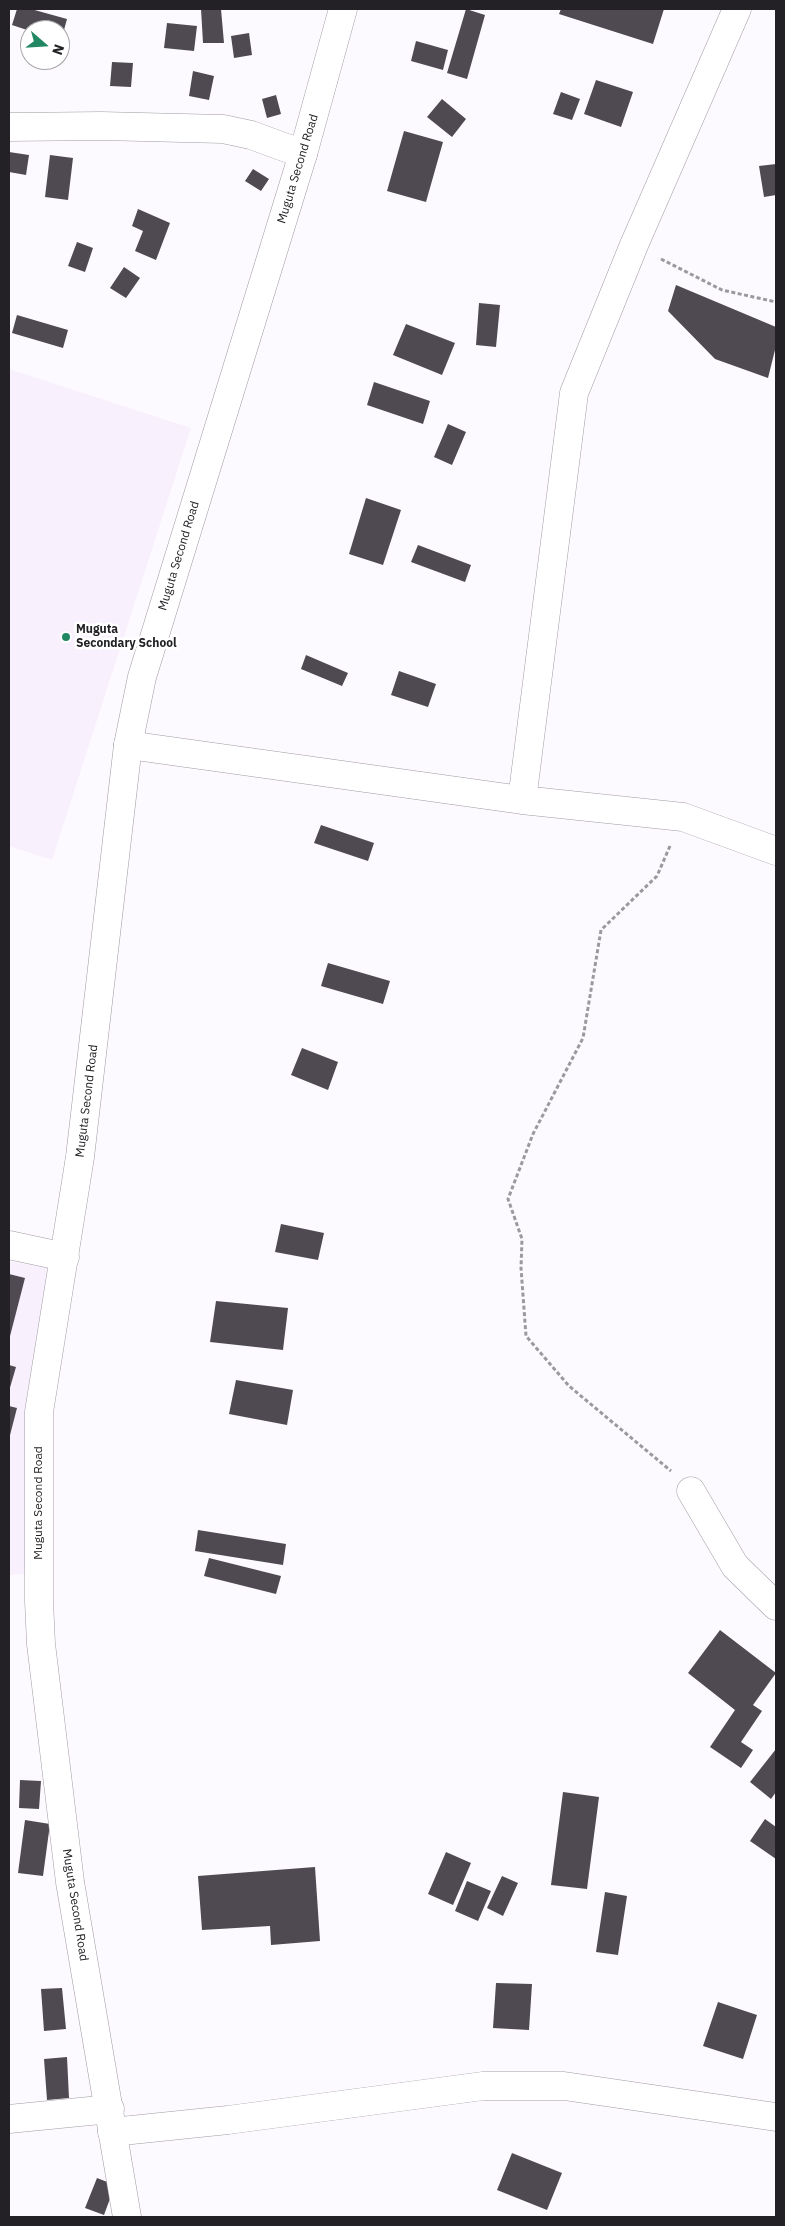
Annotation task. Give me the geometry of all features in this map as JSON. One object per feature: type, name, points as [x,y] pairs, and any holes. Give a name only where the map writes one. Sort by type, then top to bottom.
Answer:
[{"type":"street","name":"Muguta Second Road","points":[[127,2217],[70,1882],[41,1644],[39,1601],[39,1412],[80,1158],[128,745],[142,677],[303,154],[343,9]]},
{"type":"street","points":[[522,800],[574,393],[634,245],[737,9]]},
{"type":"street","points":[[9,127],[101,126],[223,129],[251,135],[303,154]]},
{"type":"street","points":[[128,745],[522,800],[683,818],[776,851]]},
{"type":"street","points":[[9,1245],[65,1257]]},
{"type":"street","points":[[691,1491],[735,1566],[776,1606]]},
{"type":"street","points":[[9,2119],[111,2121],[228,2120],[483,2086],[564,2086],[776,2118]]},
{"type":"path","points":[[634,245],[722,290],[776,302]]},
{"type":"path","points":[[683,818],[657,876],[601,930],[583,1038],[533,1134],[508,1199],[522,1239],[521,1268],[526,1336],[569,1386],[670,1469],[691,1491]]},
{"type":"shaded area","name":"Muguta Secondary School","points":[[9,369],[191,428],[52,860],[9,846]]},
{"type":"shaded area","points":[[9,1261],[47,1268],[33,1573],[9,1575]]},
{"type":"building","points":[[17,9],[31,9],[67,19],[20,20],[20,28],[12,25]]},
{"type":"building","points":[[201,9],[221,9],[224,43],[203,43]]},
{"type":"building","points":[[466,9],[485,15],[467,79],[447,73]]},
{"type":"building","points":[[561,9],[664,9],[653,44],[559,14]]},
{"type":"building","points":[[167,23],[197,26],[194,51],[164,48]]},
{"type":"building","points":[[249,33],[252,55],[234,58],[231,36]]},
{"type":"building","points":[[416,41],[448,50],[443,70],[411,61]]},
{"type":"building","points":[[112,62],[133,63],[131,87],[110,86]]},
{"type":"building","points":[[193,71],[214,76],[209,100],[189,96]]},
{"type":"building","points":[[596,80],[633,92],[621,127],[584,114]]},
{"type":"building","points":[[561,92],[580,99],[572,120],[553,114]]},
{"type":"building","points":[[276,95],[281,114],[267,118],[262,99]]},
{"type":"building","points":[[442,99],[466,119],[452,137],[427,117]]},
{"type":"building","points":[[404,131],[443,142],[426,202],[387,191]]},
{"type":"building","points":[[9,152],[29,155],[26,175],[9,172]]},
{"type":"building","points":[[50,155],[73,158],[68,200],[45,197]]},
{"type":"building","points":[[776,164],[776,195],[764,197],[759,166]]},
{"type":"building","points":[[253,169],[269,179],[261,191],[245,181]]},
{"type":"building","points":[[138,209],[170,223],[156,260],[135,251],[143,231],[132,226]]},
{"type":"building","points":[[77,242],[93,248],[85,272],[68,266]]},
{"type":"building","points":[[124,267],[140,278],[126,298],[110,288]]},
{"type":"building","points":[[676,285],[776,327],[776,346],[768,378],[715,359],[668,311]]},
{"type":"building","points":[[479,303],[500,305],[496,347],[476,345]]},
{"type":"building","points":[[17,315],[68,330],[63,348],[12,333]]},
{"type":"building","points":[[406,324],[455,343],[442,375],[393,355]]},
{"type":"building","points":[[374,382],[430,401],[423,424],[367,405]]},
{"type":"building","points":[[448,424],[466,432],[452,465],[434,457]]},
{"type":"building","points":[[366,498],[401,510],[383,565],[349,554]]},
{"type":"building","points":[[418,545],[471,565],[465,582],[411,562]]},
{"type":"building","points":[[306,655],[348,673],[342,686],[301,669]]},
{"type":"building","points":[[399,671],[436,684],[428,707],[391,695]]},
{"type":"building","points":[[321,825],[374,843],[368,861],[314,843]]},
{"type":"building","points":[[328,963],[390,981],[383,1004],[321,986]]},
{"type":"building","points":[[302,1048],[338,1062],[328,1090],[291,1075]]},
{"type":"building","points":[[281,1224],[324,1233],[318,1260],[275,1252]]},
{"type":"building","points":[[9,1274],[25,1278],[9,1340]]},
{"type":"building","points":[[216,1301],[288,1308],[283,1350],[210,1342]]},
{"type":"building","points":[[9,1365],[16,1367],[9,1391]]},
{"type":"building","points":[[236,1380],[293,1390],[287,1425],[229,1414]]},
{"type":"building","points":[[9,1406],[17,1408],[9,1439]]},
{"type":"building","points":[[198,1530],[286,1544],[283,1565],[195,1551]]},
{"type":"building","points":[[209,1558],[281,1576],[276,1594],[204,1576]]},
{"type":"building","points":[[720,1630],[776,1673],[753,1705],[762,1711],[741,1742],[753,1750],[741,1768],[710,1747],[735,1710],[688,1673]]},
{"type":"building","points":[[776,1749],[776,1792],[771,1799],[750,1782]]},
{"type":"building","points":[[20,1780],[41,1781],[39,1809],[19,1808]]},
{"type":"building","points":[[563,1792],[599,1797],[587,1889],[551,1885]]},
{"type":"building","points":[[765,1819],[776,1827],[776,1859],[750,1841]]},
{"type":"building","points":[[25,1820],[50,1824],[43,1876],[18,1873]]},
{"type":"building","points":[[446,1852],[471,1863],[453,1905],[428,1894]]},
{"type":"building","points":[[315,1867],[320,1941],[271,1945],[270,1926],[202,1930],[198,1876]]},
{"type":"building","points":[[502,1876],[518,1883],[503,1916],[487,1908]]},
{"type":"building","points":[[467,1881],[491,1891],[478,1921],[455,1911]]},
{"type":"building","points":[[605,1892],[627,1896],[618,1955],[596,1952]]},
{"type":"building","points":[[496,1983],[532,1984],[529,2030],[493,2028]]},
{"type":"building","points":[[62,1988],[66,2029],[44,2031],[41,1989]]},
{"type":"building","points":[[718,2002],[757,2015],[743,2059],[703,2046]]},
{"type":"building","points":[[67,2057],[69,2098],[47,2100],[44,2059]]},
{"type":"building","points":[[512,2153],[562,2173],[547,2210],[497,2190]]},
{"type":"building","points":[[97,2178],[115,2185],[104,2215],[85,2208]]},
{"type":"place","name":"Muguta Secondary School","points":[[66,637]]}]
